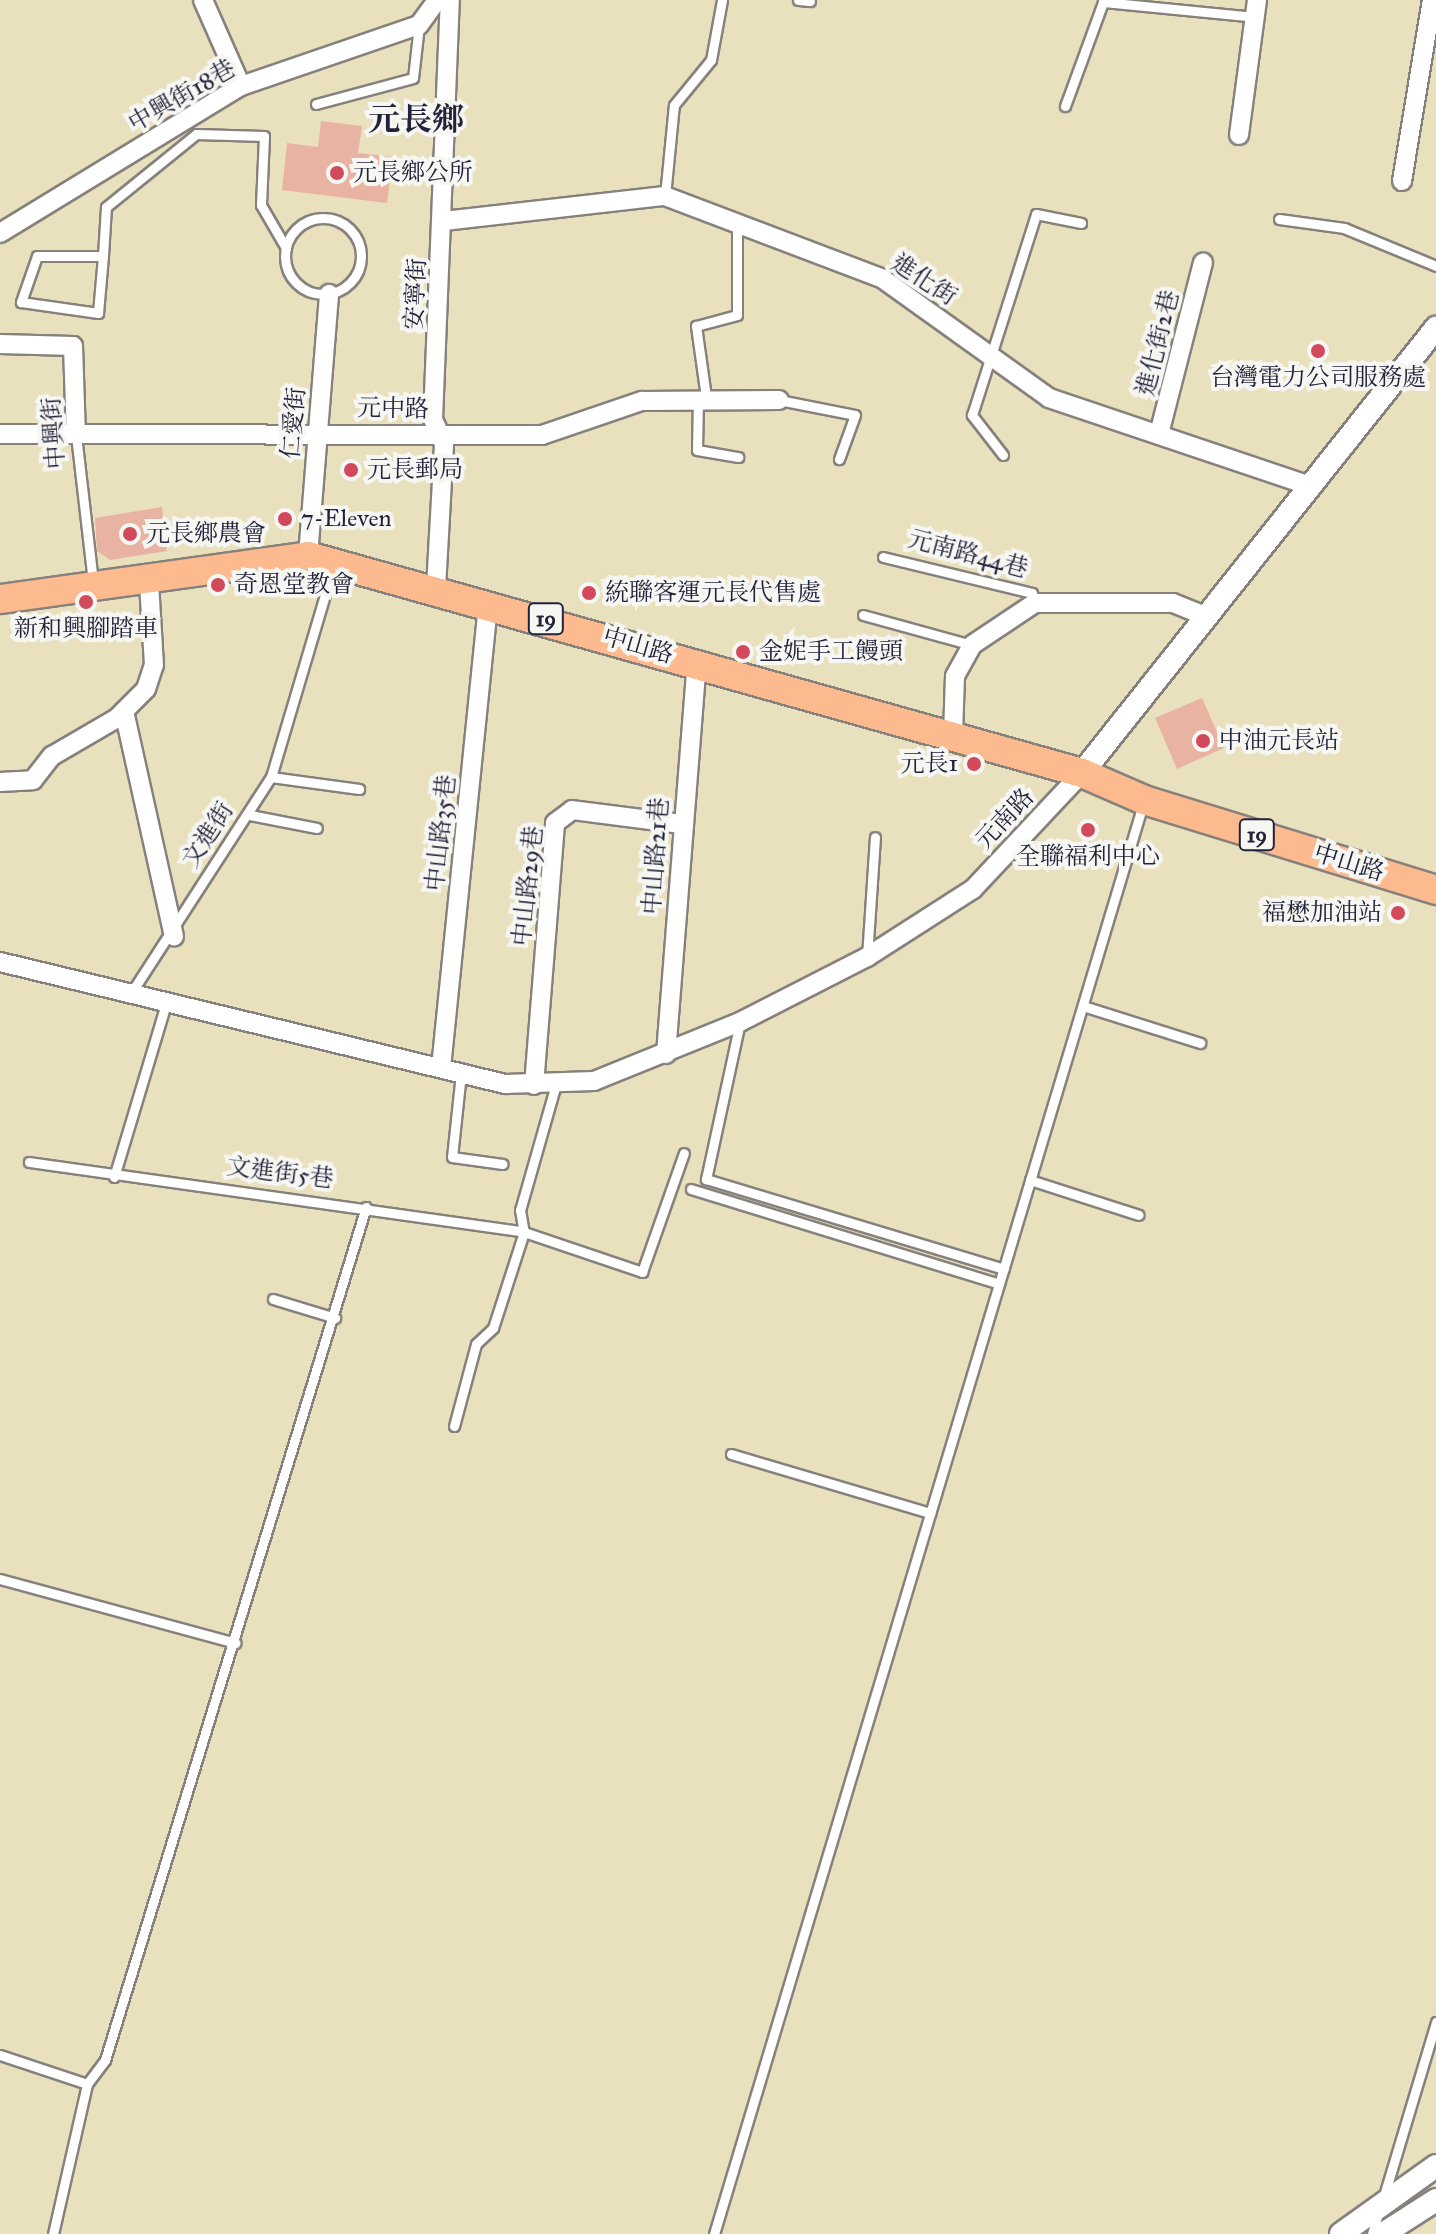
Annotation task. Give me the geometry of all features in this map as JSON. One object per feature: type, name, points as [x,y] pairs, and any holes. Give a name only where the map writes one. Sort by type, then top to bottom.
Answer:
[{"type":"main road","name":"中山路","points":[[0,599],[321,560],[436,588],[1082,773],[1144,800],[1436,890]]},
{"type":"main road","name":"中山路","points":[[1082,773],[1103,770],[1436,871]]},
{"type":"street","points":[[203,0],[241,86]]},
{"type":"street","points":[[419,25],[437,0]]},
{"type":"street","name":"安寧街","points":[[436,588],[439,434],[433,419],[444,221],[450,0]]},
{"type":"street","points":[[1402,181],[1432,0]]},
{"type":"street","points":[[1239,135],[1256,8]]},
{"type":"street","name":"中興街18巷","points":[[0,233],[241,86],[419,25]]},
{"type":"street","name":"進化街","points":[[444,221],[665,196],[883,279],[991,353],[1049,398],[1308,485]]},
{"type":"street","name":"進化街2巷","points":[[1159,434],[1203,263]]},
{"type":"street","name":"仁愛街","points":[[321,560],[316,431],[329,294]]},
{"type":"street","name":"元南路","points":[[441,1068],[534,1085],[594,1081],[740,1022],[867,957],[973,889],[1082,773],[1308,485],[1436,328]]},
{"type":"street","name":"中興街","points":[[0,344],[73,346],[76,435]]},
{"type":"street","name":"元中路","points":[[0,434],[316,431],[542,435],[642,401],[702,397],[779,400]]},
{"type":"street","points":[[0,782],[33,780],[52,756],[124,711],[146,689],[154,665],[149,583]]},
{"type":"street","name":"中山路35巷","points":[[441,1068],[488,603]]},
{"type":"street","name":"元南路44巷","points":[[972,645],[1035,603],[1173,603],[1205,616]]},
{"type":"street","points":[[953,736],[955,676],[972,645]]},
{"type":"street","name":"中山路21巷","points":[[666,1054],[697,662]]},
{"type":"street","points":[[124,711],[174,937]]},
{"type":"street","name":"中山路29巷","points":[[534,1085],[555,823],[572,810],[682,824]]},
{"type":"street","points":[[0,962],[133,990],[441,1068]]},
{"type":"street","points":[[1341,2234],[1379,2210],[1436,2166]]},
{"type":"street","points":[[1383,2234],[1436,2200]]},
{"type":"lane","points":[[665,196],[674,105],[711,60],[722,0]]},
{"type":"lane","points":[[798,0],[810,1]]},
{"type":"lane","points":[[1065,106],[1103,2],[1256,8]]},
{"type":"lane","points":[[316,104],[413,78],[419,25]]},
{"type":"lane","points":[[103,256],[37,256],[21,302],[98,313],[103,256],[106,207],[196,134],[264,136],[261,205],[286,248],[301,288],[329,294],[343,289],[361,265],[355,235],[344,224],[316,219],[302,224],[286,248]]},
{"type":"lane","points":[[1003,455],[972,415],[1036,214],[1081,223]]},
{"type":"lane","points":[[1279,219],[1344,228],[1436,266]]},
{"type":"lane","points":[[737,224],[737,315],[696,326],[702,397],[697,450],[738,457]]},
{"type":"lane","points":[[779,400],[855,415],[839,459]]},
{"type":"lane","name":"中興街","points":[[76,435],[94,589]]},
{"type":"lane","name":"元南路44巷","points":[[883,557],[1032,593],[1035,603]]},
{"type":"lane","name":"文進街","points":[[133,990],[174,937],[271,777],[321,560]]},
{"type":"lane","points":[[863,615],[972,645]]},
{"type":"lane","points":[[271,777],[359,789]]},
{"type":"lane","points":[[714,2234],[1144,800]]},
{"type":"lane","points":[[250,815],[317,828]]},
{"type":"lane","points":[[867,957],[875,837]]},
{"type":"lane","points":[[114,1177],[167,999]]},
{"type":"lane","points":[[1083,1006],[1200,1043]]},
{"type":"lane","points":[[740,1022],[706,1179],[1004,1269]]},
{"type":"lane","points":[[461,1073],[452,1157],[503,1164]]},
{"type":"lane","points":[[454,1426],[476,1344],[493,1328],[524,1232],[520,1210],[556,1084]]},
{"type":"lane","name":"文進街5巷","points":[[29,1162],[114,1177],[366,1207],[524,1232],[642,1272],[684,1153]]},
{"type":"lane","points":[[1030,1180],[1139,1215]]},
{"type":"lane","points":[[691,1189],[999,1284]]},
{"type":"lane","points":[[53,2234],[87,2084],[105,2060],[335,1318],[366,1207]]},
{"type":"lane","points":[[273,1299],[335,1318]]},
{"type":"lane","points":[[731,1454],[930,1513]]},
{"type":"lane","points":[[0,1579],[235,1643]]},
{"type":"lane","points":[[1372,2234],[1436,2022]]},
{"type":"lane","points":[[0,2055],[87,2084]]},
{"type":"building","name":"元長鄉公所","points":[[321,121],[362,126],[358,153],[393,157],[387,203],[282,190],[287,143],[318,147]]},
{"type":"building","name":"元長鄉農會","points":[[162,507],[167,551],[110,560],[97,551],[95,518]]},
{"type":"building","points":[[1202,698],[1224,748],[1177,769],[1155,718]]},
{"type":"place","name":"元長鄉公所","points":[[337,173]]},
{"type":"place","name":"台灣電力公司服務處","points":[[1318,351]]},
{"type":"place","name":"元長郵局","points":[[351,470]]},
{"type":"place","name":"7-Eleven","points":[[285,519]]},
{"type":"place","name":"元長鄉農會","points":[[130,534]]},
{"type":"place","name":"奇恩堂教會","points":[[218,585]]},
{"type":"place","name":"統聯客運元長代售處","points":[[589,593]]},
{"type":"place","name":"新和興腳踏車","points":[[86,602]]},
{"type":"place","name":"金妮手工饅頭","points":[[743,652]]},
{"type":"place","name":"中油元長站","points":[[1203,741]]},
{"type":"place","name":"元長1","points":[[974,764]]},
{"type":"place","name":"全聯福利中心","points":[[1088,830]]},
{"type":"place","name":"福懋加油站","points":[[1398,913]]},
{"type":"district","name":"元長鄉","points":[[416,120]]}]
